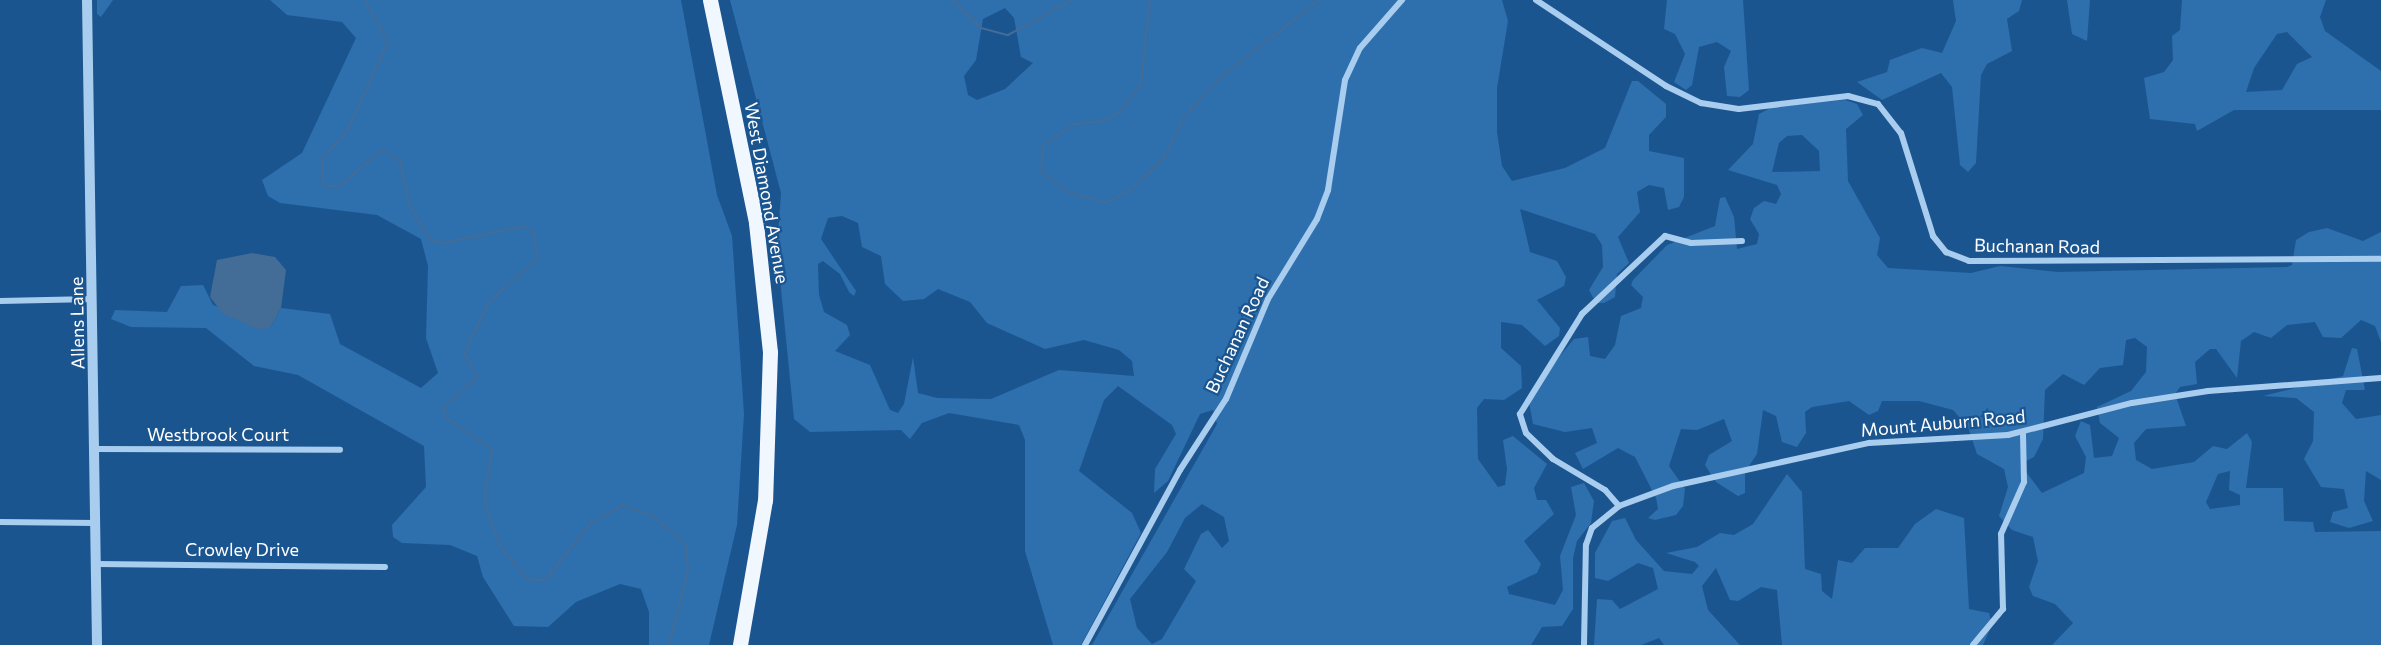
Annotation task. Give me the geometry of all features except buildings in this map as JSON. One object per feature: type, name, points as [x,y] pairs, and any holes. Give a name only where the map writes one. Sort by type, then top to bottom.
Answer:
[{"type":"main road","name":"West Diamond Avenue","points":[[710,0],[756,223],[769,342],[765,500],[740,645]]},
{"type":"street","name":"Allens Lane","points":[[87,0],[94,299],[97,645]]},
{"type":"street","name":"Buchanan Road","points":[[1085,645],[1174,480],[1226,399],[1268,299],[1317,219],[1328,190],[1345,80],[1360,48],[1402,0]]},
{"type":"street","name":"Buchanan Road","points":[[1536,0],[1670,88],[1701,103],[1739,109],[1848,96],[1878,104],[1901,134],[1933,236],[1946,252],[1968,261],[2381,260]]},
{"type":"street","points":[[1619,506],[1605,490],[1553,459],[1521,428],[1520,416],[1585,310],[1665,236],[1691,243],[1742,241]]},
{"type":"street","points":[[0,301],[94,299]]},
{"type":"street","name":"Mount Auburn Road","points":[[1584,645],[1588,536],[1596,522],[1619,506],[1673,486],[1869,442],[2023,433],[2107,409],[2198,393],[2381,378]]},
{"type":"street","points":[[1972,645],[2003,609],[2001,534],[2024,482],[2023,433]]},
{"type":"street","name":"Westbrook Court","points":[[95,449],[340,450]]},
{"type":"street","points":[[0,522],[97,523]]},
{"type":"street","name":"Crowley Drive","points":[[98,564],[385,567]]},
{"type":"shaded area","points":[[97,0],[113,0],[101,17],[97,14]]},
{"type":"shaded area","points":[[270,0],[681,0],[717,195],[732,236],[744,414],[737,525],[709,645],[649,645],[649,612],[641,589],[620,584],[576,602],[548,627],[514,626],[483,577],[477,556],[450,545],[402,543],[393,537],[392,525],[426,487],[424,446],[298,375],[254,366],[206,328],[131,327],[111,319],[115,310],[167,312],[181,286],[203,285],[213,305],[271,327],[281,308],[330,314],[340,344],[421,388],[438,373],[426,338],[428,266],[421,239],[377,215],[280,203],[268,196],[262,180],[302,153],[356,38],[342,22],[287,15]]},
{"type":"shaded area","points":[[730,0],[1502,0],[1508,21],[1497,88],[1497,132],[1502,166],[1512,181],[1565,168],[1605,148],[1632,81],[1638,81],[1666,104],[1666,117],[1649,135],[1649,151],[1684,158],[1684,197],[1679,207],[1668,210],[1664,188],[1649,185],[1637,192],[1640,212],[1618,237],[1629,263],[1617,274],[1615,297],[1604,303],[1596,303],[1589,290],[1603,267],[1602,245],[1595,234],[1520,209],[1530,252],[1557,261],[1566,277],[1564,286],[1537,300],[1560,328],[1559,336],[1545,346],[1522,325],[1501,322],[1501,348],[1521,366],[1522,388],[1504,400],[1484,399],[1477,408],[1478,459],[1498,487],[1505,485],[1507,469],[1503,440],[1513,436],[1547,464],[1534,488],[1537,500],[1546,500],[1554,514],[1524,541],[1541,564],[1537,573],[1507,587],[1509,594],[1555,605],[1563,590],[1560,556],[1576,515],[1571,487],[1584,483],[1594,501],[1591,523],[1577,541],[1573,558],[1573,609],[1562,626],[1542,627],[1531,645],[1092,645],[1217,424],[1213,410],[1200,414],[1168,481],[1154,493],[1155,469],[1176,434],[1172,425],[1118,386],[1104,400],[1079,471],[1132,513],[1141,533],[1081,645],[1053,645],[1025,551],[1025,440],[1019,425],[949,413],[922,423],[910,439],[901,430],[810,432],[794,419],[777,249],[781,193]],"holes":[[[1005,8],[1014,18],[1021,57],[1033,63],[1005,89],[977,100],[968,95],[964,76],[976,60],[983,19]],[[842,216],[858,223],[862,247],[881,256],[885,284],[903,301],[924,299],[938,289],[970,302],[987,323],[1045,349],[1084,340],[1119,350],[1132,361],[1134,376],[1059,370],[991,399],[937,398],[918,393],[913,357],[904,404],[898,413],[890,410],[870,365],[835,351],[850,335],[847,325],[824,312],[819,295],[818,264],[823,261],[840,274],[849,292],[854,296],[856,291],[821,239],[828,218]],[[1202,504],[1224,517],[1229,541],[1222,548],[1208,530],[1201,534],[1184,569],[1196,581],[1162,639],[1152,644],[1137,628],[1130,599],[1167,552],[1185,518]]]},
{"type":"shaded area","points":[[1667,0],[1743,0],[1749,90],[1740,97],[1727,96],[1724,67],[1731,51],[1717,42],[1699,47],[1692,85],[1686,90],[1674,82],[1685,54],[1675,34],[1664,29]]},
{"type":"shaded area","points":[[1953,0],[2022,0],[2019,11],[2007,19],[2012,51],[1987,64],[1981,75],[1976,163],[1968,172],[1960,165],[1952,87],[1941,73],[1882,100],[1857,82],[1887,72],[1890,60],[1922,48],[1942,53],[1956,21]]},
{"type":"shaded area","points":[[2067,0],[2090,0],[2087,41],[2072,34]]},
{"type":"shaded area","points":[[2182,0],[2326,0],[2320,17],[2325,31],[2381,71],[2381,110],[2234,110],[2197,131],[2195,124],[2150,119],[2144,78],[2164,72],[2173,60],[2172,36],[2180,30]],"holes":[[[2287,32],[2312,57],[2297,64],[2282,90],[2246,92],[2254,68],[2277,34]]]},
{"type":"shaded area","points":[[1845,100],[1857,104],[1863,115],[1846,129],[1848,181],[1880,238],[1877,255],[1888,268],[1971,273],[2000,266],[2058,272],[2287,267],[2292,265],[2296,240],[2309,232],[2327,228],[2363,241],[2381,232],[2381,342],[2375,326],[2361,320],[2341,338],[2323,337],[2315,322],[2287,325],[2271,338],[2254,332],[2241,341],[2237,378],[2216,349],[2210,349],[2195,362],[2197,384],[2180,387],[2175,394],[2186,426],[2146,429],[2134,443],[2136,460],[2152,469],[2194,462],[2213,446],[2227,449],[2247,433],[2252,442],[2246,488],[2283,488],[2284,521],[2313,522],[2315,532],[2381,531],[2381,645],[2052,645],[2073,623],[2055,604],[2033,596],[2029,587],[2038,561],[2033,537],[2012,530],[1999,516],[2008,487],[2004,469],[1977,454],[1968,427],[1953,410],[1919,401],[1882,401],[1878,411],[1869,415],[1849,401],[1812,407],[1805,412],[1806,433],[1797,447],[1782,442],[1776,416],[1763,410],[1757,454],[1745,472],[1745,493],[1738,496],[1716,482],[1705,465],[1709,455],[1732,441],[1724,419],[1697,430],[1681,429],[1669,466],[1685,489],[1683,506],[1676,515],[1655,520],[1648,518],[1658,509],[1656,498],[1635,457],[1618,448],[1583,469],[1575,453],[1597,443],[1592,428],[1565,432],[1533,424],[1529,402],[1548,370],[1574,339],[1588,337],[1590,356],[1605,359],[1615,345],[1621,316],[1641,308],[1643,297],[1631,285],[1633,280],[1667,245],[1715,226],[1720,198],[1725,197],[1734,217],[1737,249],[1757,244],[1759,234],[1750,219],[1754,208],[1764,201],[1776,204],[1781,194],[1777,185],[1728,170],[1753,144],[1759,114],[1772,107]],"holes":[[[1802,135],[1819,151],[1820,171],[1772,172],[1779,143],[1787,136]],[[2135,338],[2147,347],[2146,372],[2131,391],[2097,407],[2100,423],[2119,438],[2112,456],[2094,458],[2090,425],[2081,421],[2075,436],[2086,457],[2084,473],[2042,493],[2020,464],[2034,457],[2043,439],[2045,390],[2063,374],[2084,385],[2100,368],[2123,365],[2126,340]],[[2230,471],[2229,490],[2240,495],[2240,505],[2210,509],[2206,502],[2218,474]]]},
{"type":"shaded area","points":[[252,253],[275,257],[286,270],[281,308],[271,327],[261,330],[223,314],[210,297],[217,260]]},
{"type":"shaded area","points":[[2352,348],[2357,349],[2365,390],[2346,390],[2342,403],[2356,419],[2381,415],[2381,480],[2366,471],[2364,501],[2373,521],[2349,528],[2330,522],[2333,512],[2348,508],[2344,489],[2321,487],[2304,459],[2313,441],[2314,412],[2296,398],[2263,396],[2343,376]]},
{"type":"shaded area","points":[[1787,474],[1802,492],[1805,569],[1821,574],[1822,591],[1832,599],[1838,560],[1852,563],[1865,548],[1898,548],[1915,524],[1936,509],[1964,518],[1969,609],[1989,613],[1992,625],[1983,645],[1782,645],[1777,590],[1761,587],[1738,601],[1730,600],[1716,568],[1702,586],[1708,610],[1740,645],[1664,645],[1659,638],[1641,645],[1594,645],[1597,599],[1612,600],[1620,609],[1658,589],[1653,568],[1638,563],[1608,581],[1595,578],[1595,553],[1612,521],[1625,518],[1636,540],[1664,571],[1692,574],[1699,566],[1695,562],[1666,553],[1697,547],[1720,533],[1734,535],[1753,524]]},
{"type":"waterway","points":[[365,0],[388,42],[347,131],[322,160],[323,185],[339,187],[382,150],[400,161],[410,207],[431,240],[444,243],[524,226],[533,230],[538,258],[488,303],[465,353],[477,378],[443,407],[446,418],[492,449],[485,495],[488,513],[502,549],[527,579],[545,580],[591,523],[623,505],[653,516],[686,544],[688,570],[669,645]]},
{"type":"waterway","points":[[953,0],[981,28],[1008,35],[1072,0]]},
{"type":"waterway","points":[[1150,0],[1141,84],[1120,112],[1103,121],[1074,124],[1043,146],[1041,172],[1069,192],[1105,203],[1130,191],[1164,158],[1184,117],[1222,76],[1319,0]]}]
